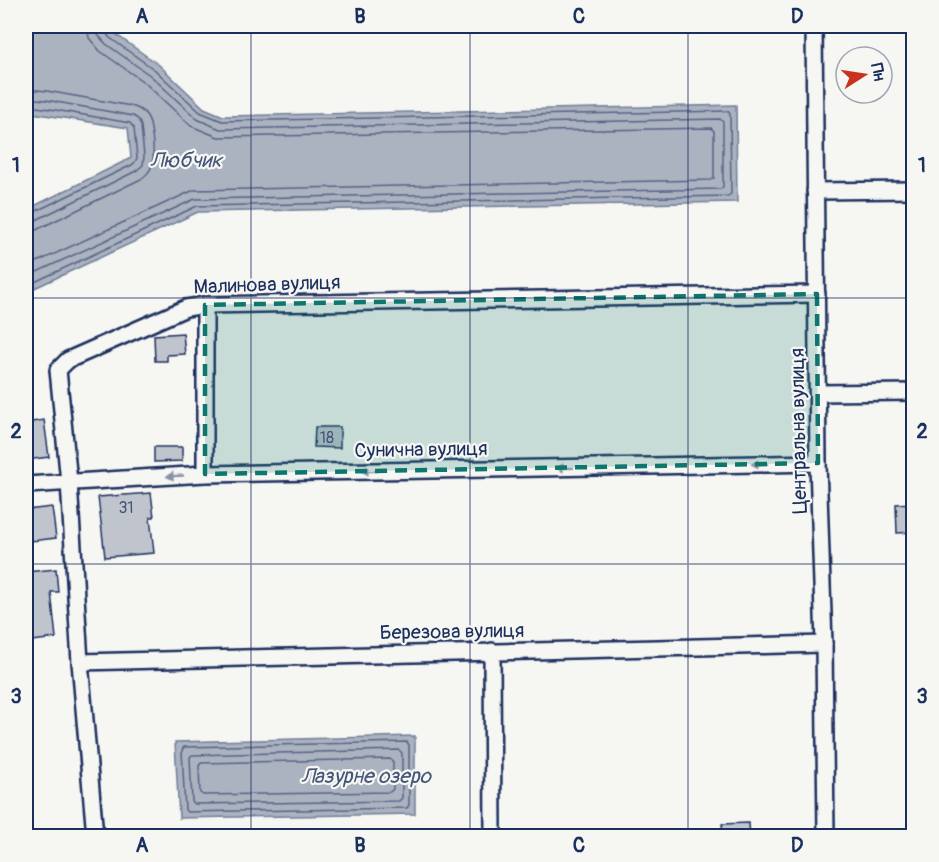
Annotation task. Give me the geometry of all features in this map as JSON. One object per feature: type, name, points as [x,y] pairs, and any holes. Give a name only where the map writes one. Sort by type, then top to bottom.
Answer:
[{"type":"street","name":"Центральна вулиця","points":[[814,26],[818,463],[824,644],[826,837]]},
{"type":"street","points":[[814,191],[914,190]]},
{"type":"street","name":"Малинова вулиця","points":[[95,837],[80,662],[69,482],[58,370],[68,360],[186,308],[205,305],[817,294]]},
{"type":"street","points":[[205,305],[205,474]]},
{"type":"street","points":[[818,393],[914,392]]},
{"type":"street","name":"Сунична вулиця","points":[[26,485],[205,474],[818,463]]},
{"type":"street","name":"Березова вулиця","points":[[80,662],[824,644]]},
{"type":"street","points":[[492,651],[493,837]]},
{"type":"highlighted area","points":[[817,294],[818,463],[205,474],[205,305]]},
{"type":"water","name":"Любчик","points":[[26,26],[107,26],[159,65],[204,108],[223,116],[736,105],[737,202],[198,212],[26,292],[26,210],[131,158],[128,128],[26,112]]},
{"type":"water","name":"Лазурне озеро","points":[[415,736],[415,814],[179,818],[175,742]]},
{"type":"building","points":[[183,333],[185,354],[167,355],[167,361],[155,361],[154,335]]},
{"type":"building","points":[[44,420],[49,457],[26,460],[26,423]]},
{"type":"building","points":[[315,427],[340,427],[340,448],[314,447]]},
{"type":"building","points":[[154,447],[182,447],[182,461],[154,462]]},
{"type":"building","points":[[151,493],[154,517],[150,517],[154,553],[105,557],[98,497]]},
{"type":"building","points":[[914,503],[914,532],[897,533],[896,504]]},
{"type":"building","points":[[52,507],[56,538],[31,541],[27,510]]},
{"type":"building","points":[[56,569],[58,592],[51,592],[56,638],[32,641],[26,595],[26,572]]},
{"type":"building","points":[[749,823],[750,837],[723,837],[722,824]]}]
